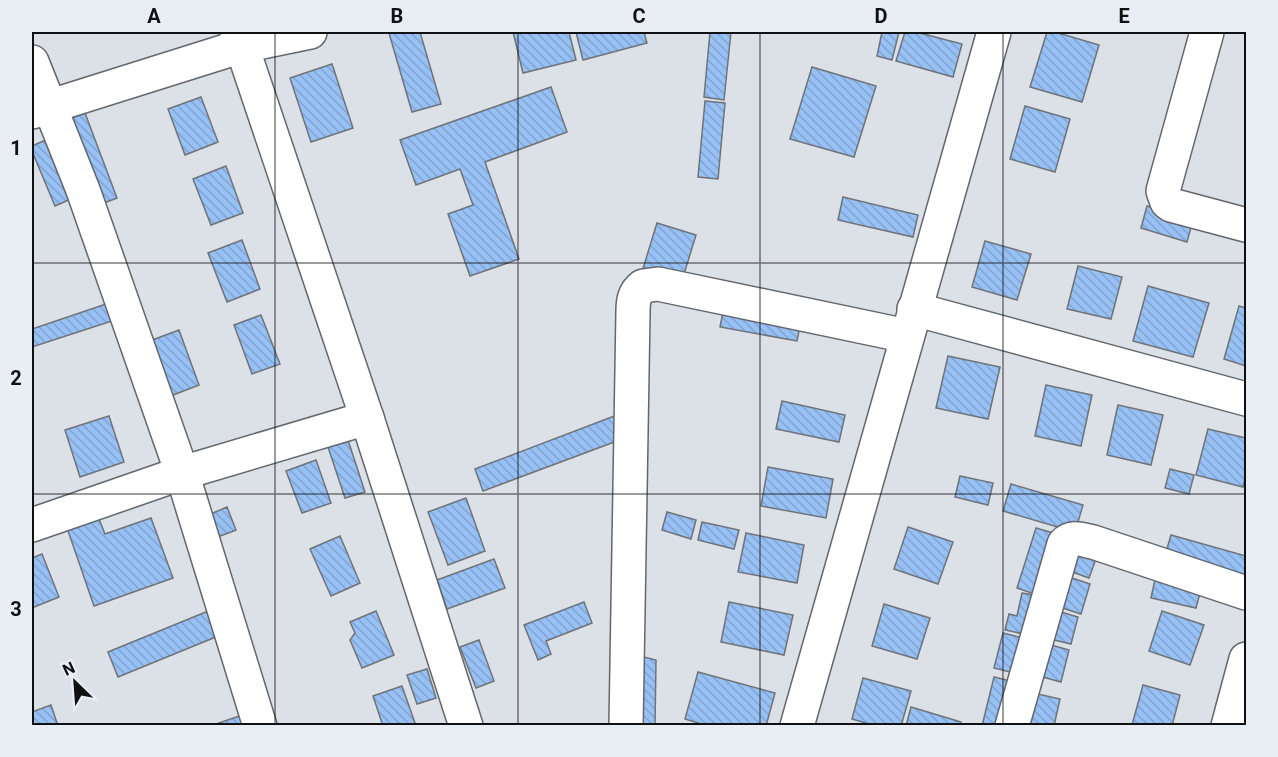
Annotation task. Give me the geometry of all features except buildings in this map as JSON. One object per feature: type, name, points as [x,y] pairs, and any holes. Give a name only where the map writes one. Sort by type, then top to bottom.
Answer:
[{"type":"street","points":[[41,108],[239,39],[310,32]]},
{"type":"street","points":[[797,726],[994,32]]},
{"type":"street","points":[[1207,32],[1163,190],[1167,202],[1171,205],[1246,225]]},
{"type":"street","points":[[239,39],[367,418],[466,726]]},
{"type":"street","points":[[32,62],[41,108],[83,190],[182,473],[260,726]]},
{"type":"street","points":[[626,726],[633,300],[643,286],[658,284],[911,322],[1246,399]]},
{"type":"street","points":[[32,525],[182,473],[367,418]]},
{"type":"street","points":[[1012,726],[1064,544],[1069,540],[1077,538],[1093,542],[1246,593]]},
{"type":"street","points":[[1228,726],[1246,659]]}]
